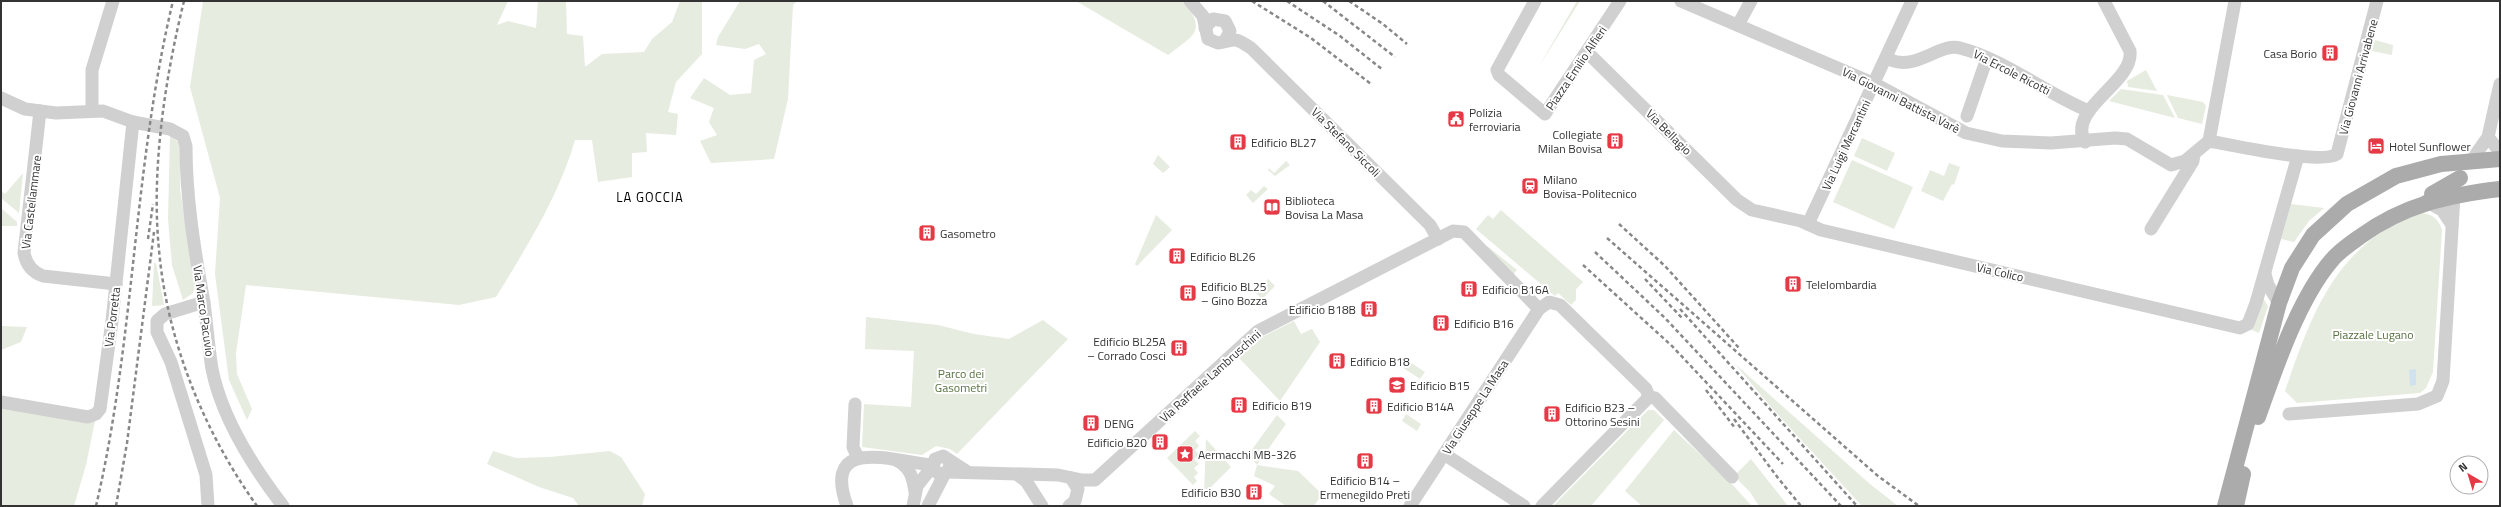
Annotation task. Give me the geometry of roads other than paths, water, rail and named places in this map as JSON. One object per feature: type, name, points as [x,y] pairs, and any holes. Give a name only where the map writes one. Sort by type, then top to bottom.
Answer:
[{"type":"main road","points":[[2236,506],[2269,369],[2274,296],[2306,245],[2325,222],[2347,204],[2378,184],[2406,173],[2441,164],[2500,159]]},
{"type":"main road","points":[[2454,195],[2460,178],[2471,161]]},
{"type":"main road","points":[[2225,506],[2269,369],[2313,288],[2332,260],[2374,226],[2460,178]]},
{"type":"main road","points":[[2406,209],[2426,201],[2454,195],[2500,190]]},
{"type":"street","points":[[92,111],[92,70],[113,1]]},
{"type":"street","points":[[1190,1],[1201,13],[1206,35],[1211,41],[1218,43],[1225,41],[1230,34],[1229,27],[1225,21],[1218,18],[1198,1]]},
{"type":"street","name":"Piazza Emilio Alfieri","points":[[1535,1],[1499,64],[1499,75],[1545,114],[1620,1]]},
{"type":"street","name":"Via Giovanni Battista Varè","points":[[1681,1],[2002,141],[2051,143],[2085,142],[2116,138],[2127,139],[2171,165]]},
{"type":"street","points":[[1738,25],[1751,1]]},
{"type":"street","name":"Via Luigi Mercantini","points":[[1808,224],[1912,1]]},
{"type":"street","points":[[2085,142],[2092,133],[2089,112],[2128,68],[2130,52],[2104,1]]},
{"type":"street","points":[[2171,165],[2178,164],[2194,154],[2208,141],[2217,101],[2235,1]]},
{"type":"street","name":"Via Giovanni Arrivabene","points":[[2298,156],[2330,158],[2337,152],[2377,1]]},
{"type":"street","points":[[1205,28],[1210,21],[1218,18]]},
{"type":"street","name":"Via Stefano Siccoli","points":[[1229,27],[1246,40],[1251,48]]},
{"type":"street","name":"Via Stefano Siccoli","points":[[1225,41],[1231,38],[1238,40],[1251,48],[1430,225],[1438,239]]},
{"type":"street","name":"Via Ercole Ricotti","points":[[1886,58],[1905,63],[1958,47],[1987,58],[2089,112]]},
{"type":"street","name":"Via Bellagio","points":[[1587,52],[1737,200],[1752,210]]},
{"type":"street","points":[[1964,124],[1987,58]]},
{"type":"street","points":[[2471,161],[2488,137],[2500,84]]},
{"type":"street","points":[[1,98],[25,110],[40,111]]},
{"type":"street","name":"Via Marco Pacuvio","points":[[40,111],[71,113],[103,111],[133,122],[170,128],[180,133],[184,139],[191,227],[204,302],[212,371],[222,403],[254,465],[283,506]]},
{"type":"street","name":"Via Castellammare","points":[[40,111],[24,253],[26,261],[32,270],[42,276],[116,284]]},
{"type":"street","name":"Via Porretta","points":[[1,402],[88,417],[96,414],[102,404],[133,122]]},
{"type":"street","points":[[2488,137],[2500,152]]},
{"type":"street","points":[[2208,141],[2298,156],[2256,302]]},
{"type":"street","points":[[2151,228],[2193,161],[2194,154]]},
{"type":"street","points":[[2171,165],[2182,179]]},
{"type":"street","points":[[2290,414],[2418,404],[2436,396],[2443,381],[2454,195]]},
{"type":"street","points":[[2426,201],[2440,208],[2452,225]]},
{"type":"street","name":"Via Colico","points":[[1752,210],[1808,224],[1821,230],[2240,328],[2248,324],[2256,302]]},
{"type":"street","name":"Via Raffaele Lambruschini","points":[[1071,478],[1090,480],[1101,477],[1258,331],[1453,231],[1464,232],[1539,309]]},
{"type":"street","points":[[2256,302],[2261,295],[2274,296],[2265,274]]},
{"type":"street","points":[[204,302],[165,314],[160,317],[156,326],[159,338],[171,362],[206,475],[208,506]]},
{"type":"street","points":[[1539,309],[1549,302],[1560,305],[1646,389],[1649,397]]},
{"type":"street","name":"Via Giuseppe La Masa","points":[[1410,506],[1539,309]]},
{"type":"street","points":[[1649,397],[1655,398],[1732,477]]},
{"type":"street","points":[[1542,506],[1649,397]]},
{"type":"street","points":[[855,404],[853,447],[858,458]]},
{"type":"street","points":[[1444,454],[1524,506]]},
{"type":"street","points":[[847,506],[842,490],[842,479],[847,468],[858,458],[869,456],[932,466],[938,474],[947,469],[1018,475],[1058,475],[1071,478],[1078,489],[1072,503]]},
{"type":"street","points":[[896,460],[906,466],[911,474],[915,492]]},
{"type":"street","points":[[913,506],[915,492],[919,481],[932,466]]},
{"type":"street","points":[[928,506],[947,469]]},
{"type":"street","points":[[1018,475],[1026,481],[1040,503]]},
{"type":"street","points":[[1040,503],[1038,494],[1044,484],[1058,475]]},
{"type":"water","points":[[2416,369],[2416,385],[2410,386],[2409,370]]},
{"type":"railway","points":[[96,506],[109,443],[119,380],[141,190],[160,64],[173,1]]},
{"type":"railway","points":[[184,1],[171,61],[161,124],[158,156],[157,219],[163,284],[170,318],[191,384],[220,448],[257,506]]},
{"type":"railway","points":[[1252,1],[1311,38],[1371,84]]},
{"type":"railway","points":[[1287,1],[1340,36],[1383,70]]},
{"type":"railway","points":[[1323,1],[1395,57]]},
{"type":"railway","points":[[1349,1],[1383,24],[1407,44]]},
{"type":"railway","points":[[148,239],[153,204]]},
{"type":"railway","points":[[1619,224],[1665,266],[1739,348]]},
{"type":"railway","points":[[116,506],[127,443],[154,232]]},
{"type":"railway","points":[[1607,238],[1878,476],[1919,506]]},
{"type":"railway","points":[[1595,252],[1665,318],[1841,506]]},
{"type":"railway","points":[[1583,265],[1672,346],[1783,464]]},
{"type":"railway","points":[[1645,279],[1682,318]]},
{"type":"railway","points":[[1680,309],[1857,506]]},
{"type":"railway","points":[[1706,390],[1735,428]]},
{"type":"railway","points":[[1734,419],[1801,506]]},
{"type":"place","name":"Casa Borio","points":[[2330,53]]},
{"type":"place","name":"Polizia ferroviaria","points":[[1456,119]]},
{"type":"place","name":"Collegiate Milan Bovisa","points":[[1615,141]]},
{"type":"place","name":"Edificio BL27","points":[[1238,142]]},
{"type":"place","name":"Hotel Sunflower","points":[[2376,146]]},
{"type":"place","name":"Milano Bovisa-Politecnico","points":[[1530,186]]},
{"type":"place","name":"Biblioteca Bovisa La Masa","points":[[1272,207]]},
{"type":"place","name":"Gasometro","points":[[927,233]]},
{"type":"place","name":"Edificio BL26","points":[[1177,256]]},
{"type":"place","name":"Telelombardia","points":[[1793,284]]},
{"type":"place","name":"Edificio B16A","points":[[1469,289]]},
{"type":"place","name":"Edificio BL25 – Gino Bozza","points":[[1188,293]]},
{"type":"place","name":"Edificio B18B","points":[[1369,309]]},
{"type":"place","name":"Edificio B16","points":[[1441,323]]},
{"type":"place","name":"Edificio BL25A – Corrado Cosci","points":[[1179,348]]},
{"type":"place","name":"Edificio B18","points":[[1337,361]]},
{"type":"place","name":"Edificio B15","points":[[1397,385]]},
{"type":"place","name":"Edificio B19","points":[[1239,405]]},
{"type":"place","name":"Edificio B14A","points":[[1374,406]]},
{"type":"place","name":"Edificio B23 – Ottorino Sesini","points":[[1552,414]]},
{"type":"place","name":"DENG","points":[[1091,423]]},
{"type":"place","name":"Edificio B20","points":[[1160,442]]},
{"type":"place","name":"Aermacchi MB-326","points":[[1185,454]]},
{"type":"place","name":"Edificio B14 – Ermenegildo Preti","points":[[1365,461]]},
{"type":"place","name":"Edificio B30","points":[[1254,492]]},
{"type":"district","name":"LA GOCCIA","points":[[650,197]]},
{"type":"park label","name":"Piazzale Lugano","points":[[2373,334]]},
{"type":"park label","name":"Parco dei Gasometri","points":[[961,380]]}]
